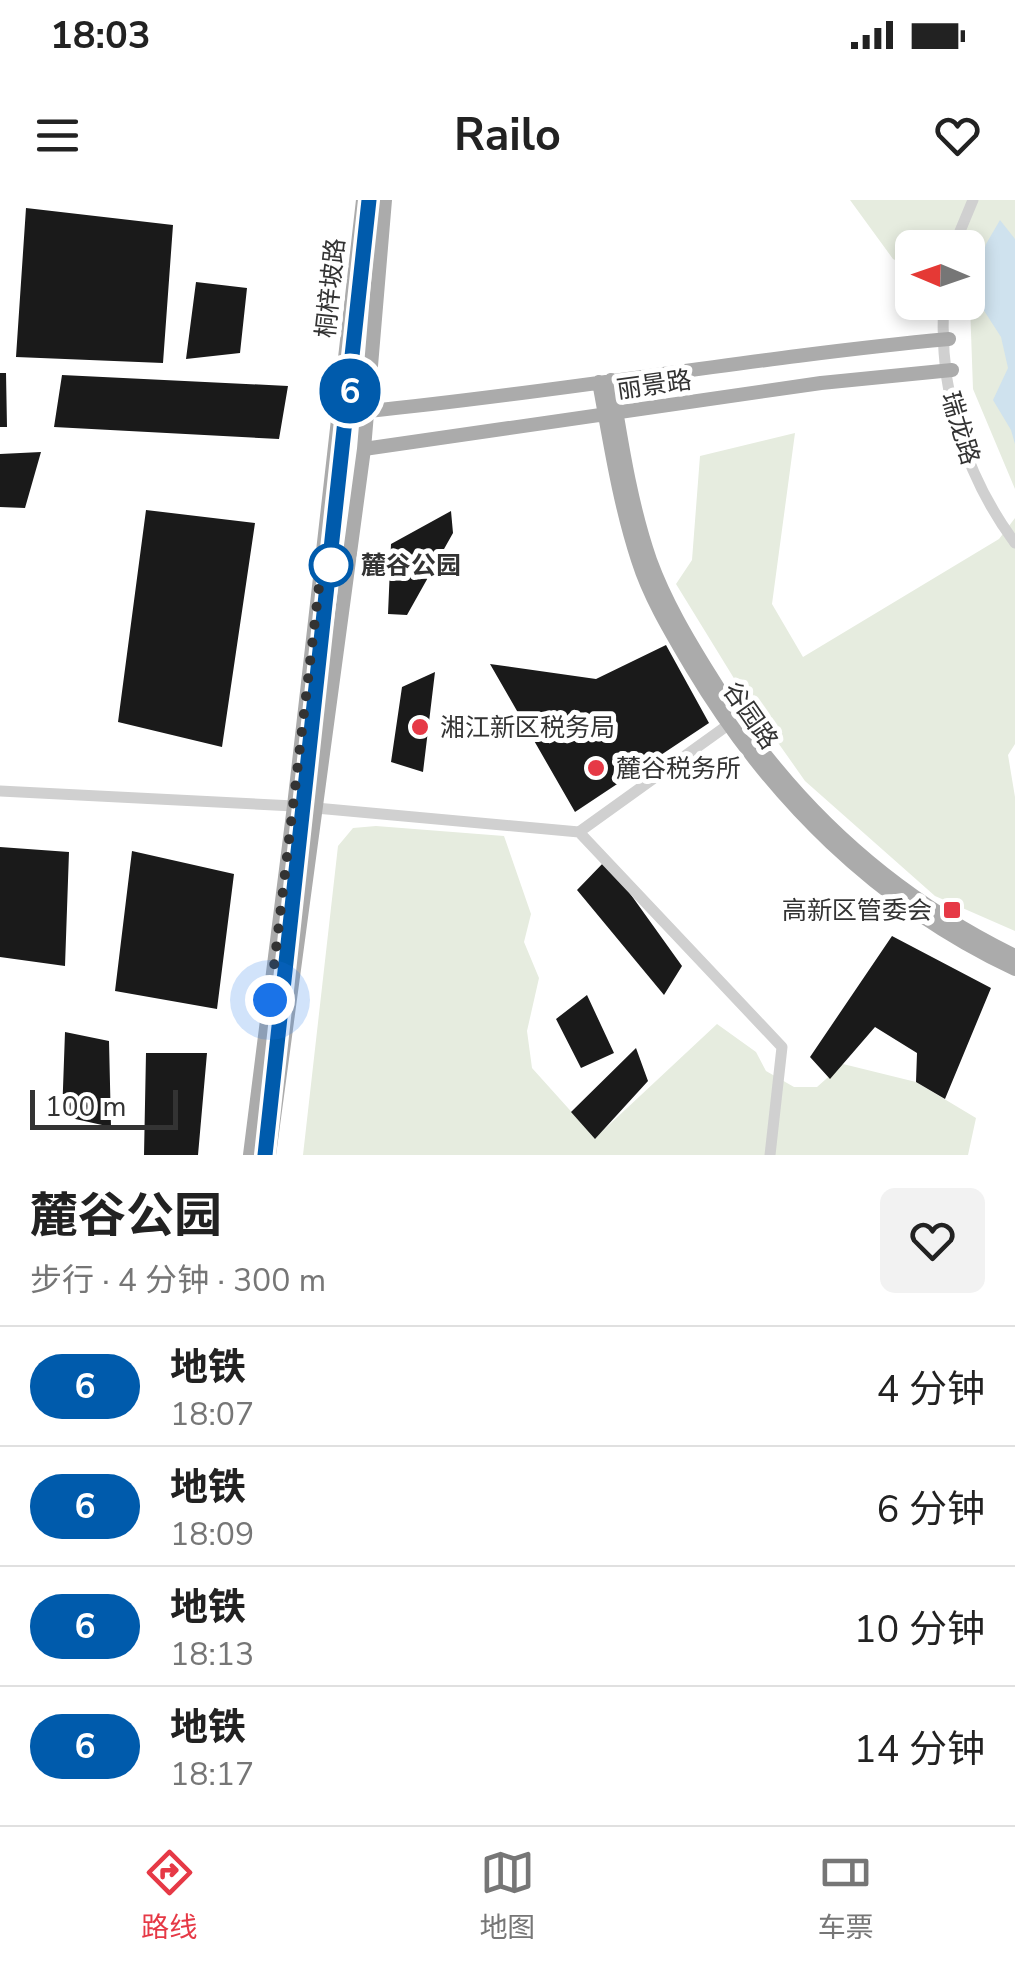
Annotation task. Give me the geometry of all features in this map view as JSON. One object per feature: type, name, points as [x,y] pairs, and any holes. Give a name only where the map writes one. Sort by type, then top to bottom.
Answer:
[{"type":"main road","name":"桐梓坡路","points":[[250,1155],[363,200]]},
{"type":"main road","name":"桐梓坡路","points":[[269,1155],[364,449],[385,200]]},
{"type":"main road","name":"丽景路","points":[[368,411],[828,350],[946,339]]},
{"type":"main road","name":"丽景路","points":[[364,449],[821,383],[949,370]]},
{"type":"main road","name":"谷园路","points":[[605,381],[628,526],[647,584],[680,648],[728,725],[777,789],[830,844],[936,926],[1015,968]]},
{"type":"main road","name":"谷园路","points":[[610,413],[658,579],[688,639],[744,729],[808,807],[872,865],[944,917],[1015,956]]},
{"type":"street","points":[[964,230],[976,200]]},
{"type":"street","name":"瑞龙路","points":[[946,320],[949,370],[967,459],[998,520],[1015,543]]},
{"type":"street","name":"瑞龙路","points":[[949,370],[973,456],[988,490],[1015,533]]},
{"type":"street","points":[[0,792],[294,806],[579,832],[728,725]]},
{"type":"street","points":[[579,832],[782,1047],[770,1155]]},
{"type":"shaded area","points":[[850,200],[1015,200],[1015,489],[973,389],[971,320],[985,320],[985,230],[895,230],[893,259]]},
{"type":"shaded area","points":[[795,433],[772,604],[803,657],[999,539],[1015,518],[1015,744],[1008,755],[1015,797],[1015,931],[935,896],[805,781],[743,693],[676,584],[692,560],[700,456]]},
{"type":"shaded area","points":[[376,826],[504,836],[531,914],[524,942],[539,978],[527,1031],[532,1068],[595,1138],[717,1024],[756,1052],[766,1071],[794,1087],[817,1087],[843,1064],[916,1082],[976,1118],[968,1155],[303,1155],[338,846],[353,828]]},
{"type":"water","points":[[1000,220],[1015,239],[1015,444],[993,400],[1008,368],[1001,337],[985,312],[986,244]]},
{"type":"building","points":[[26,208],[173,225],[163,363],[16,357]]},
{"type":"building","points":[[196,282],[247,288],[240,353],[186,359]]},
{"type":"building","points":[[0,373],[6,373],[7,427],[0,427]]},
{"type":"building","points":[[62,375],[288,386],[279,439],[54,427]]},
{"type":"building","points":[[41,452],[25,508],[0,507],[0,454]]},
{"type":"building","points":[[146,510],[255,523],[222,747],[118,722]]},
{"type":"building","points":[[451,511],[453,533],[407,615],[388,614],[391,544]]},
{"type":"building","name":"麓谷税务所","points":[[666,645],[709,723],[575,812],[490,664],[596,679]]},
{"type":"building","points":[[435,672],[423,772],[391,762],[402,687]]},
{"type":"building","points":[[0,847],[69,852],[65,966],[0,957]]},
{"type":"building","points":[[132,851],[234,874],[217,1009],[115,991]]},
{"type":"building","points":[[606,860],[682,966],[664,995],[577,890]]},
{"type":"building","points":[[892,936],[991,988],[945,1099],[916,1082],[917,1053],[875,1027],[830,1079],[810,1057]]},
{"type":"building","points":[[587,995],[614,1053],[581,1068],[556,1019]]},
{"type":"building","points":[[65,1032],[109,1041],[111,1127],[62,1116]]},
{"type":"building","points":[[636,1048],[648,1081],[595,1139],[571,1112]]},
{"type":"building","points":[[146,1053],[207,1053],[198,1155],[144,1155]]},
{"type":"metro line","name":"6","points":[[265,1155],[369,200]]},
{"type":"place","name":"麓谷公园","points":[[331,565]]},
{"type":"place","name":"湘江新区税务局","points":[[420,727]]},
{"type":"place","name":"麓谷税务所","points":[[596,768]]},
{"type":"place","name":"高新区管委会","points":[[952,910]]},
{"type":"route","points":[[270,1000],[320,578],[331,565]]}]
